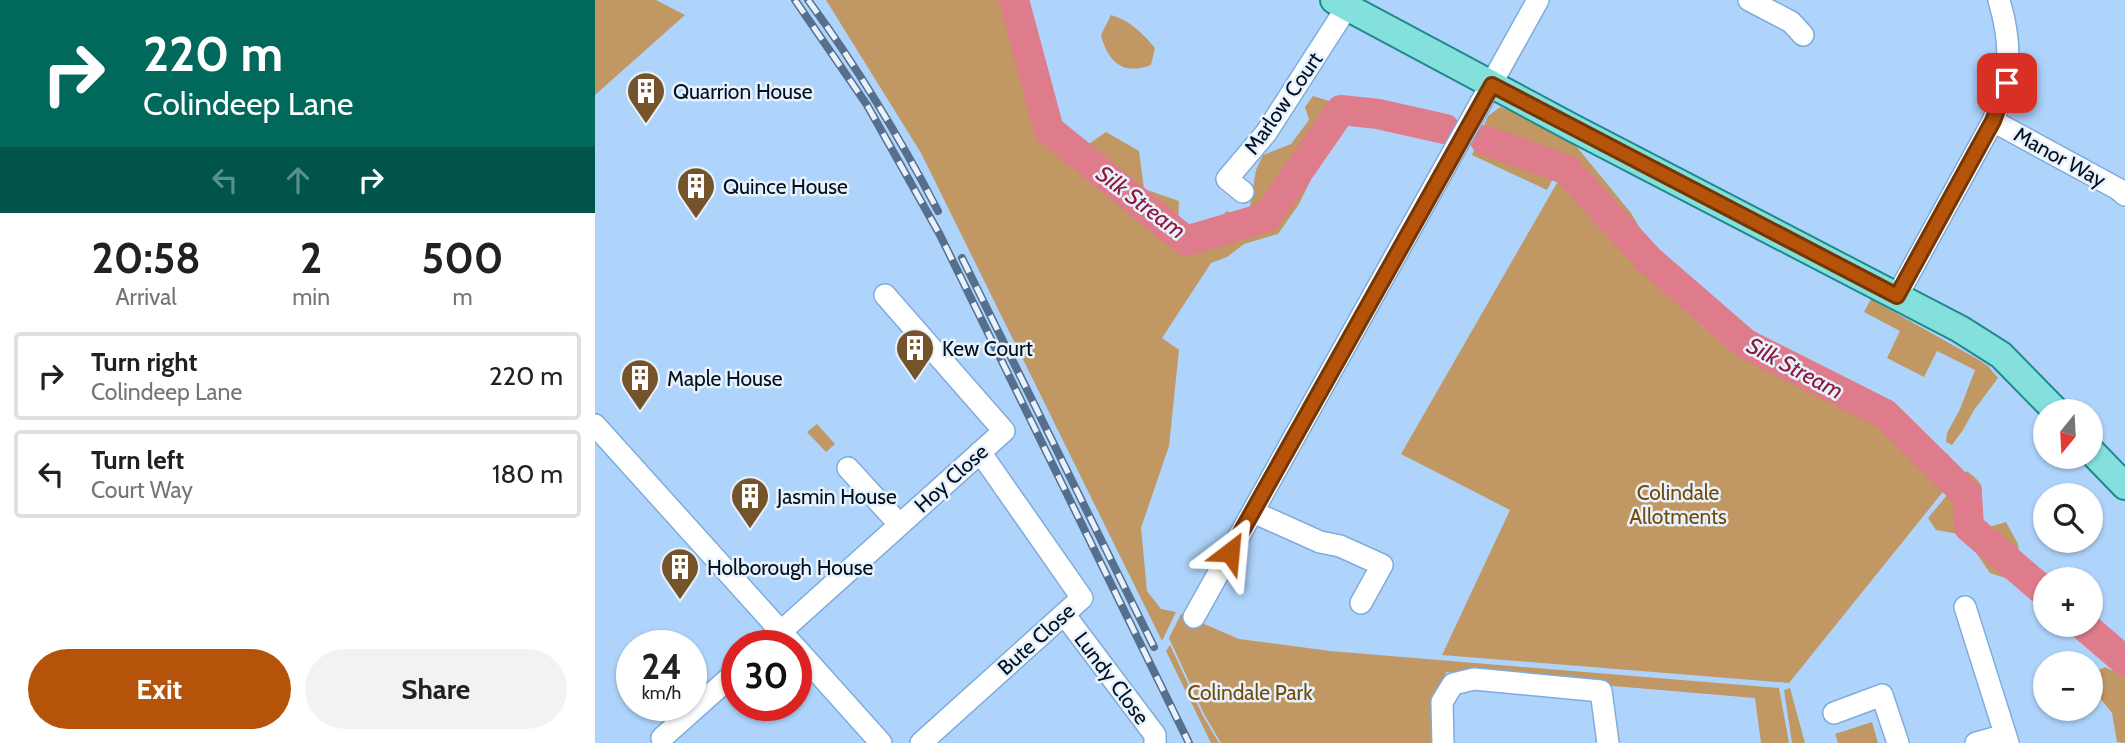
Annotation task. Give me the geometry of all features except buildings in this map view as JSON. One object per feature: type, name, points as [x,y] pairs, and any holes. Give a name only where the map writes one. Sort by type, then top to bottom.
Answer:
[{"type":"main road","points":[[1340,3],[1897,296],[2001,355],[2044,399]]},
{"type":"main road","points":[[2103,463],[2125,486]]},
{"type":"street","points":[[1194,617],[1538,0]]},
{"type":"street","points":[[1749,0],[1791,22],[1803,35]]},
{"type":"street","points":[[1897,296],[1993,121],[2007,83],[2009,57],[2005,21],[1999,0]]},
{"type":"street","name":"Marlow Court","points":[[1243,192],[1227,179],[1266,133],[1340,3]]},
{"type":"street","name":"Manor Way","points":[[1993,121],[2124,194]]},
{"type":"street","name":"Hoy Close","points":[[797,630],[899,524],[1003,431],[885,295]]},
{"type":"street","points":[[595,425],[773,630]]},
{"type":"street","name":"Bute Close","points":[[921,743],[1082,598],[980,452]]},
{"type":"street","points":[[848,468],[899,524]]},
{"type":"street","points":[[1253,512],[1320,542],[1340,546],[1382,565],[1361,603]]},
{"type":"street","points":[[1965,607],[2007,739],[1976,743]]},
{"type":"street","name":"Lundy Close","points":[[1064,614],[1155,735],[1155,743]]},
{"type":"street","points":[[812,672],[881,743]]},
{"type":"street","points":[[1443,743],[1442,702],[1453,684],[1473,679],[1601,691],[1608,743]]},
{"type":"street","points":[[662,738],[721,685]]},
{"type":"street","points":[[1834,713],[1882,695],[1898,743]]},
{"type":"green space","points":[[595,0],[656,0],[685,15],[595,95]]},
{"type":"green space","points":[[826,0],[1020,0],[1048,100],[1061,134],[1083,148],[1106,132],[1139,151],[1144,189],[1179,201],[1178,223],[1207,231],[1227,211],[1239,217],[1250,207],[1256,170],[1263,155],[1291,144],[1309,120],[1305,107],[1313,96],[1339,104],[1367,102],[1340,120],[1299,204],[1278,234],[1244,244],[1227,257],[1211,263],[1162,338],[1179,350],[1169,446],[1141,528],[1147,591],[1161,609],[1176,612],[1162,641],[921,153]]},
{"type":"green space","points":[[1111,15],[1136,28],[1155,48],[1151,65],[1132,69],[1118,64],[1108,53],[1101,35]]},
{"type":"green space","points":[[1500,107],[1519,114],[1576,146],[1631,213],[1657,257],[1694,294],[1748,335],[1793,361],[1830,380],[1887,401],[1920,436],[1949,455],[1946,466],[1938,469],[1882,416],[1704,323],[1563,172],[1557,171],[1547,190],[1472,155],[1488,116]]},
{"type":"green space","name":"Colindale Allotments","points":[[1561,176],[1703,327],[1881,418],[1950,483],[1789,683],[1442,655],[1510,510],[1401,454]]},
{"type":"green space","points":[[1871,299],[1979,360],[1998,378],[1952,445],[1946,442],[1947,433],[1960,409],[1975,370],[1937,351],[1924,377],[1887,358],[1900,331],[1864,312]]},
{"type":"green space","points":[[817,424],[835,444],[826,452],[807,432]]},
{"type":"green space","points":[[1967,471],[1982,487],[1975,516],[1989,527],[2006,522],[2018,544],[2019,554],[2037,567],[2033,567],[2033,597],[2009,579],[1990,573],[1964,535],[1936,530],[1928,518]]},
{"type":"green space","name":"Colindale Park","points":[[1181,614],[1239,639],[1330,651],[1779,688],[1789,743],[1761,743],[1755,698],[1446,672],[1438,712],[1439,743],[1221,743],[1204,714],[1169,638]]},
{"type":"green space","points":[[2085,637],[2103,637],[2125,654],[2125,743],[2117,742],[2112,713],[2103,702],[2103,668],[2113,671],[2106,653]]},
{"type":"green space","points":[[1170,645],[1203,716],[1219,743],[1211,743],[1166,651]]},
{"type":"green space","points":[[1790,688],[1805,743],[1792,743],[1784,690]]},
{"type":"green space","points":[[1872,722],[1878,743],[1838,743],[1835,734]]},
{"type":"waterway","name":"Silk Stream","points":[[1014,0],[1049,130],[1186,241],[1267,217],[1341,110],[1378,114],[1445,129]]},
{"type":"waterway","name":"Silk Stream","points":[[1485,140],[1567,170],[1649,260],[1746,344],[1885,414],[1967,495],[1969,527],[2033,582]]},
{"type":"waterway","name":"Silk Stream","points":[[2097,637],[2125,661]]},
{"type":"railway","points":[[795,0],[867,105],[940,235],[1189,743]]},
{"type":"railway","points":[[808,0],[877,103],[938,211]]},
{"type":"railway","points":[[962,258],[1154,647]]},
{"type":"place","name":"Quarrion House","points":[[646,125]]},
{"type":"place","name":"Quince House","points":[[696,220]]},
{"type":"place","name":"Kew Court","points":[[915,382]]},
{"type":"place","name":"Maple House","points":[[640,412]]},
{"type":"place","name":"Jasmin House","points":[[750,530]]},
{"type":"place","name":"Holborough House","points":[[680,601]]},
{"type":"route","points":[[1230,552],[1492,85],[1897,296],[1993,121],[2007,83]]}]
